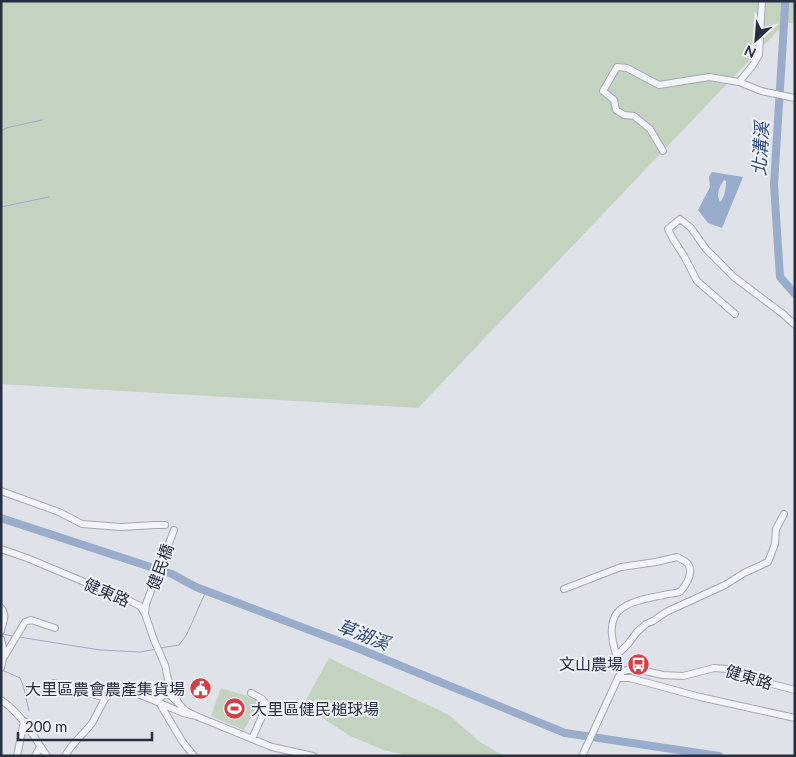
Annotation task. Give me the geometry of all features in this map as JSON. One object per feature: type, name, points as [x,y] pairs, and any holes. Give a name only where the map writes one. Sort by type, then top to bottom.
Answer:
[{"type":"street","points":[[739,82],[753,65],[759,54],[762,1]]},
{"type":"street","points":[[663,151],[650,129],[634,116],[624,115],[616,110],[614,100],[603,91],[617,67],[626,68],[659,85],[709,77],[739,82],[763,91],[795,98]]},
{"type":"street","points":[[735,314],[697,281],[673,240],[668,229],[680,219],[691,228],[706,249],[734,277],[783,314],[795,326]]},
{"type":"street","points":[[1,491],[59,512],[82,524],[121,527],[165,526]]},
{"type":"street","points":[[616,656],[646,624],[666,612],[725,585],[744,573],[768,562],[775,544],[776,529],[784,514]]},
{"type":"street","name":"健民橋","points":[[144,614],[174,530]]},
{"type":"street","name":"健東路","points":[[1,549],[27,558],[140,606],[179,704]]},
{"type":"street","points":[[564,589],[621,567],[677,557],[688,563],[691,570],[685,586],[680,592],[654,596],[625,605],[618,610],[613,618],[612,632],[620,675],[582,756]]},
{"type":"street","points":[[1,608],[4,611],[5,617],[1,631]]},
{"type":"street","points":[[1,667],[4,657],[25,622],[31,620],[55,628]]},
{"type":"street","points":[[1,639],[4,657]]},
{"type":"street","name":"健東路","points":[[620,675],[627,670],[683,676],[714,668],[728,669],[764,682],[795,690]]},
{"type":"street","points":[[620,675],[700,697],[795,718]]},
{"type":"street","points":[[168,679],[160,701],[182,741],[194,756]]},
{"type":"street","points":[[54,683],[106,698]]},
{"type":"street","points":[[65,756],[91,724],[106,698],[113,690],[118,688],[160,701],[181,713],[196,716]]},
{"type":"street","points":[[250,693],[262,699],[267,705],[252,739]]},
{"type":"street","points":[[160,701],[163,695],[170,694],[186,711],[196,716],[279,749],[313,756]]},
{"type":"street","points":[[1,700],[10,706],[24,721],[46,756]]},
{"type":"street","points":[[17,756],[24,721]]},
{"type":"street","points":[[35,756],[40,747]]},
{"type":"green space","points":[[1,1],[795,1],[795,23],[785,23],[418,408],[1,384]]},
{"type":"green space","points":[[329,658],[449,715],[480,742],[504,756],[409,756],[384,750],[350,736],[303,705]]},
{"type":"green space","name":"大里區健民槌球場","points":[[221,688],[260,702],[244,730],[211,716]]},
{"type":"water","points":[[712,172],[743,177],[722,228],[708,223],[698,210],[710,187],[709,177]],"holes":[[[724,180],[726,181],[724,195],[720,202],[719,191]]]},
{"type":"waterway","name":"北溝溪","points":[[785,1],[774,185],[780,277],[795,294]]},
{"type":"waterway","points":[[1,131],[6,128],[42,120]]},
{"type":"waterway","points":[[1,207],[49,197]]},
{"type":"waterway","name":"草湖溪","points":[[1,518],[172,574],[196,587],[357,648],[565,733],[719,756]]},
{"type":"waterway","points":[[160,648],[179,645],[187,634],[206,591]]},
{"type":"waterway","points":[[2,634],[13,636]]},
{"type":"waterway","points":[[19,637],[100,650],[141,652],[156,649]]},
{"type":"waterway","points":[[2,670],[20,678],[29,711]]},
{"type":"place","name":"文山農場","points":[[639,664]]},
{"type":"place","name":"大里區農會農產集貨場","points":[[201,689]]},
{"type":"place","name":"大里區健民槌球場","points":[[235,709]]}]
